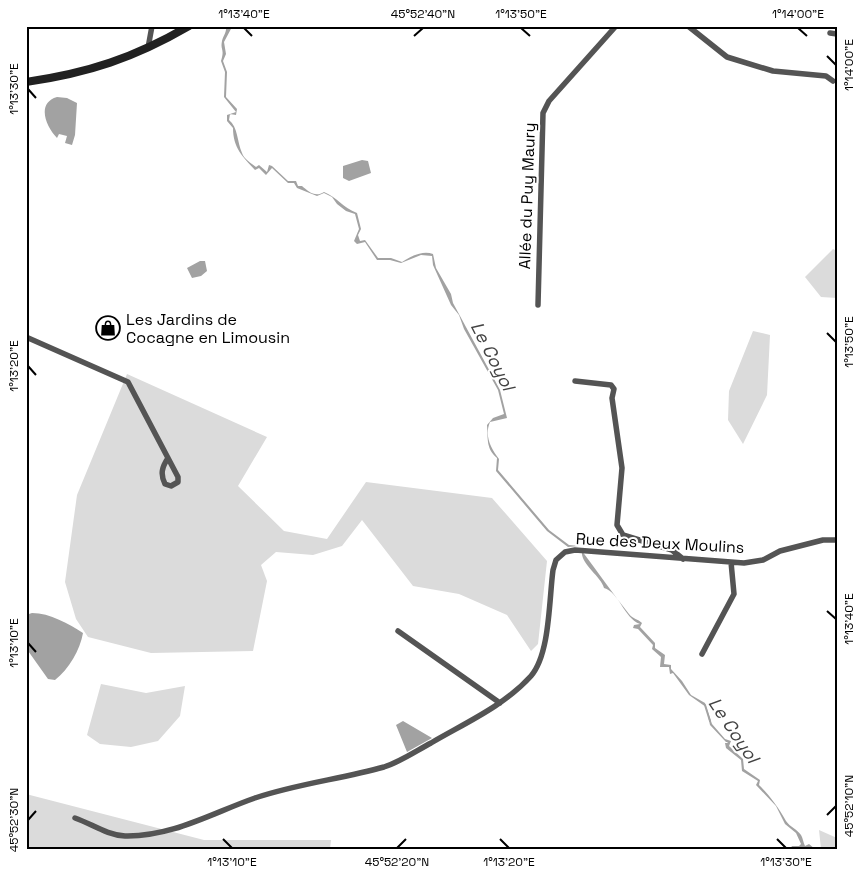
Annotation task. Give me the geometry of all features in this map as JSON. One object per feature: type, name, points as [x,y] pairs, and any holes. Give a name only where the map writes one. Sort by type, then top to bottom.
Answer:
[{"type":"main road","points":[[26,82],[73,75],[108,65],[148,48],[189,26]]},
{"type":"street","points":[[148,48],[152,26]]},
{"type":"street","name":"Allée du Puy Maury","points":[[538,305],[543,113],[549,101],[616,26]]},
{"type":"street","points":[[688,26],[727,57],[773,71],[826,76],[833,81]]},
{"type":"street","points":[[26,337],[128,382],[168,458]]},
{"type":"street","points":[[575,381],[611,385],[614,389],[612,398],[622,468],[617,525],[623,535],[672,550],[684,560]]},
{"type":"street","name":"Rue des Deux Moulins","points":[[76,818],[106,832],[124,836],[155,834],[217,815],[254,798],[387,766],[500,703],[531,676],[538,667],[544,651],[553,570],[556,560],[565,552],[584,550],[684,560],[731,562],[763,560],[780,550],[823,540],[837,540]]},
{"type":"street","points":[[702,654],[734,594],[731,562]]},
{"type":"street","points":[[398,631],[500,703]]},
{"type":"shaded area","points":[[226,26],[232,27],[224,42],[226,54],[223,61],[227,72],[226,97],[237,109],[236,115],[230,114],[236,112],[224,97],[225,72],[221,61],[223,54],[222,41]]},
{"type":"shaded area","points":[[57,97],[67,98],[77,103],[75,135],[72,145],[65,143],[67,136],[59,134],[57,138],[49,128],[45,116],[47,104]]},
{"type":"shaded area","points":[[230,114],[229,120],[236,131],[240,149],[248,161],[256,167],[259,165],[267,172],[269,165],[272,166],[288,181],[296,181],[298,186],[302,186],[315,194],[324,192],[333,197],[348,208],[357,213],[361,229],[358,235],[360,241],[365,240],[378,258],[391,258],[402,262],[421,253],[433,254],[436,268],[451,294],[453,303],[500,390],[507,418],[490,422],[488,427],[488,437],[491,446],[499,459],[498,470],[549,530],[569,545],[579,546],[568,547],[547,531],[496,471],[497,458],[489,447],[488,439],[487,425],[493,418],[504,414],[498,390],[464,329],[459,315],[451,305],[433,265],[432,256],[421,255],[401,263],[390,260],[377,260],[365,242],[357,244],[354,241],[359,229],[355,214],[346,211],[332,197],[324,193],[317,196],[297,188],[294,183],[288,183],[272,168],[266,175],[259,168],[255,170],[246,161],[237,147],[233,128],[227,121],[227,115]]},
{"type":"shaded area","points":[[362,160],[368,161],[371,173],[349,181],[343,178],[343,166]]},
{"type":"shaded area","points":[[833,249],[837,251],[837,298],[821,297],[805,277]]},
{"type":"shaded area","points":[[200,261],[205,261],[207,271],[201,276],[192,278],[187,268]]},
{"type":"shaded area","points":[[753,331],[770,335],[767,395],[743,444],[728,420],[729,391]]},
{"type":"shaded area","points":[[127,374],[267,437],[238,486],[284,531],[327,539],[366,482],[492,498],[547,561],[538,644],[531,651],[507,615],[459,594],[413,586],[362,520],[342,546],[313,555],[276,552],[261,565],[267,581],[253,651],[151,653],[88,637],[76,619],[65,582],[77,495]]},
{"type":"shaded area","points":[[582,551],[629,614],[642,623],[640,627],[655,643],[655,648],[665,655],[664,664],[671,665],[671,669],[691,695],[705,703],[712,724],[725,739],[731,741],[729,746],[743,759],[744,769],[760,780],[759,785],[774,802],[788,823],[798,831],[805,846],[809,844],[815,849],[790,849],[792,846],[799,846],[801,844],[796,833],[785,824],[776,806],[756,785],[758,781],[742,771],[741,760],[726,748],[725,743],[728,742],[710,725],[706,707],[689,695],[673,673],[670,674],[669,667],[660,667],[661,657],[652,649],[653,645],[638,629],[633,628],[634,625],[640,624],[634,621],[614,594],[604,588],[584,561]]},
{"type":"shaded area","points":[[32,613],[52,617],[83,633],[73,659],[55,680],[48,679],[26,648],[26,615]]},
{"type":"shaded area","points":[[101,684],[146,693],[185,686],[180,716],[158,741],[131,747],[100,744],[87,735]]},
{"type":"shaded area","points":[[403,721],[432,738],[407,752],[396,725]]},
{"type":"shaded area","points":[[26,794],[204,840],[331,840],[330,849],[26,849]]},
{"type":"shaded area","points":[[819,830],[837,838],[837,849],[821,849]]},
{"type":"waterway","name":"Le Coyol","points":[[705,705],[710,721]]},
{"type":"place","name":"Les Jardins de Cocagne en Limousin","points":[[108,328]]}]
